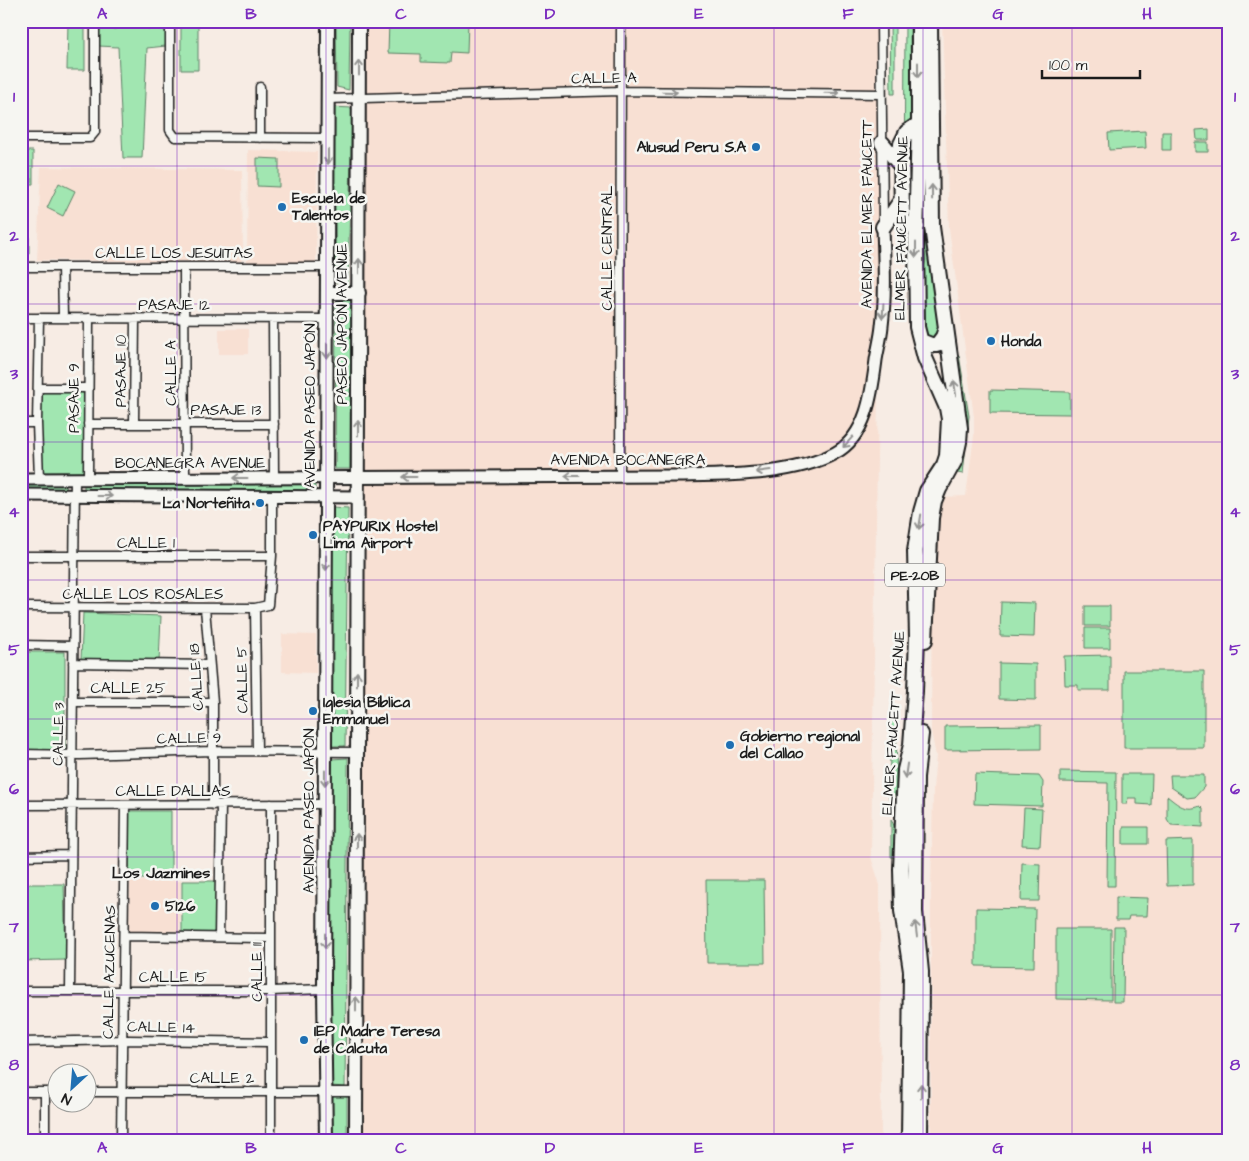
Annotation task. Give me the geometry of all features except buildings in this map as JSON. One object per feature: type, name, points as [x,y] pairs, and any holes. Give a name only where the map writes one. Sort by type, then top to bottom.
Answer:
[{"type":"highway","name":"ELMER FAUCETT AVENUE","points":[[919,21],[924,38],[925,120],[932,227],[960,428],[955,460],[934,501],[931,518],[924,691],[916,777],[914,912],[921,972],[920,1140]]},
{"type":"highway","name":"ELMER FAUCETT AVENUE","points":[[924,38],[930,21]]},
{"type":"highway","name":"ELMER FAUCETT AVENUE","points":[[909,1140],[910,971],[902,911],[901,869],[905,770],[911,745],[915,691],[916,551],[921,512],[927,491],[944,465],[947,456],[949,419],[947,408],[925,358],[917,327],[917,228],[925,120]]},
{"type":"highway","points":[[917,228],[906,224],[902,219],[900,202],[901,144],[906,132],[925,120]]},
{"type":"highway","points":[[882,143],[901,166]]},
{"type":"highway","points":[[883,227],[900,202]]},
{"type":"highway","points":[[921,341],[930,345],[937,344],[943,338],[946,328]]},
{"type":"main road","name":"PASEO JAPÓN AVENUE","points":[[327,319],[328,21]]},
{"type":"main road","name":"PASEO JAPÓN AVENUE","points":[[358,477],[359,21]]},
{"type":"main road","points":[[327,293],[359,293]]},
{"type":"main road","name":"AVENIDA PASEO JAPÓN","points":[[326,1140],[324,989],[327,319]]},
{"type":"main road","points":[[356,1140],[358,477]]},
{"type":"street","points":[[21,138],[90,138],[94,136],[95,21]]},
{"type":"street","points":[[170,21],[170,130],[173,135],[180,138],[328,138]]},
{"type":"street","name":"CALLE CENTRAL","points":[[620,476],[621,21]]},
{"type":"street","name":"AVENIDA ELMER FAUCETT","points":[[869,405],[882,327],[884,289],[881,21]]},
{"type":"street","points":[[260,87],[260,138]]},
{"type":"street","name":"CALLE A","points":[[328,99],[621,91],[881,94]]},
{"type":"street","points":[[62,267],[63,318]]},
{"type":"street","name":"CALLE A","points":[[184,267],[185,478]]},
{"type":"street","name":"CALLE LOS JESUITAS","points":[[21,268],[327,267]]},
{"type":"street","name":"PASAJE 12","points":[[21,318],[327,319]]},
{"type":"street","points":[[39,318],[37,423],[39,479]]},
{"type":"street","name":"PASAJE 9","points":[[88,478],[89,318]]},
{"type":"street","name":"PASAJE 10","points":[[134,424],[135,318]]},
{"type":"street","points":[[273,319],[274,478]]},
{"type":"street","points":[[39,388],[88,388]]},
{"type":"street","name":"AVENIDA BOCANEGRA","points":[[358,477],[678,476],[744,473],[790,468],[811,463],[835,453],[845,446],[863,420],[869,405]]},
{"type":"street","points":[[21,423],[37,423]]},
{"type":"street","name":"PASAJE 13","points":[[88,424],[274,424]]},
{"type":"street","name":"BOCANEGRA AVENUE","points":[[21,479],[358,477]]},
{"type":"street","name":"CALLE 3","points":[[70,991],[75,478]]},
{"type":"street","points":[[21,495],[358,497]]},
{"type":"street","points":[[272,497],[272,556]]},
{"type":"street","name":"CALLE 1","points":[[21,556],[272,556]]},
{"type":"street","name":"CALLE LOS ROSALES","points":[[21,608],[264,607],[268,606],[269,601],[272,556]]},
{"type":"street","name":"CALLE 18","points":[[205,608],[213,702],[212,751],[217,805],[219,937]]},
{"type":"street","name":"CALLE 5","points":[[255,608],[257,752]]},
{"type":"street","points":[[21,646],[73,646]]},
{"type":"street","points":[[73,663],[209,665]]},
{"type":"street","name":"CALLE 25","points":[[72,702],[213,702]]},
{"type":"street","name":"CALLE 9","points":[[21,754],[212,751],[357,752]]},
{"type":"street","name":"CALLE 11","points":[[270,1140],[271,804]]},
{"type":"street","name":"CALLE DALLAS","points":[[21,805],[325,804]]},
{"type":"street","name":"CALLE AZUCENAS","points":[[121,1140],[125,805]]},
{"type":"street","points":[[21,856],[71,855]]},
{"type":"street","points":[[124,936],[271,938]]},
{"type":"street","name":"CALLE 15","points":[[21,990],[271,992],[324,989]]},
{"type":"street","name":"CALLE 14","points":[[21,1042],[122,1040],[271,1042]]},
{"type":"street","points":[[21,1092],[45,1092],[45,1140]]},
{"type":"street","name":"CALLE 2","points":[[98,1092],[356,1092]]},
{"type":"shaded area","points":[[365,21],[879,21],[881,194],[871,857],[880,885],[881,1140],[363,1140]]},
{"type":"shaded area","points":[[942,21],[1228,21],[1228,1140],[931,1140],[931,895],[933,789],[936,756],[931,731],[932,562],[941,497],[966,496],[974,436],[974,417],[949,228]]},
{"type":"shaded area","name":"Escuela de Talentos","points":[[248,150],[317,152],[316,263],[247,262]]},
{"type":"shaded area","points":[[41,167],[242,170],[243,256],[241,262],[37,260]]},
{"type":"shaded area","points":[[219,329],[248,329],[248,354],[219,354]]},
{"type":"shaded area","points":[[282,634],[316,635],[316,653],[313,654],[316,654],[316,673],[282,672]]},
{"type":"shaded area","name":"5126","points":[[130,881],[181,881],[180,931],[129,931]]},
{"type":"green space","points":[[68,21],[85,21],[85,70],[67,70]]},
{"type":"green space","points":[[118,21],[148,21],[148,29],[167,30],[166,46],[147,48],[142,158],[123,158],[118,47],[99,46],[99,29],[117,29]]},
{"type":"green space","points":[[181,21],[198,21],[198,70],[181,70]]},
{"type":"green space","points":[[336,21],[350,21],[349,90],[337,87]]},
{"type":"green space","points":[[389,21],[468,21],[467,53],[451,52],[450,63],[421,62],[421,54],[388,53]]},
{"type":"green space","points":[[890,21],[895,21],[895,94],[891,94]]},
{"type":"green space","points":[[905,21],[910,21],[912,218],[904,217]]},
{"type":"green space","points":[[333,107],[352,108],[348,285],[336,283]]},
{"type":"green space","points":[[1209,129],[1209,140],[1197,140],[1196,130]]},
{"type":"green space","points":[[1145,131],[1146,148],[1109,150],[1108,133]]},
{"type":"green space","points":[[1162,132],[1171,132],[1171,150],[1162,150]]},
{"type":"green space","points":[[1195,142],[1208,142],[1208,152],[1195,152]]},
{"type":"green space","points":[[21,151],[33,151],[33,184],[21,184]]},
{"type":"green space","points":[[257,158],[279,159],[279,187],[257,186]]},
{"type":"green space","points":[[59,183],[75,191],[63,216],[47,208]]},
{"type":"green space","points":[[21,193],[29,193],[29,254],[21,254]]},
{"type":"green space","points":[[922,236],[930,236],[942,331],[930,338],[922,328],[923,269],[926,261]]},
{"type":"green space","points":[[351,300],[350,469],[335,469],[336,302]]},
{"type":"green space","points":[[953,354],[959,355],[969,416],[963,474],[957,473],[955,470]]},
{"type":"green space","points":[[990,390],[1070,392],[1070,414],[990,413]]},
{"type":"green space","points":[[41,392],[84,392],[85,474],[41,474]]},
{"type":"green space","points":[[66,483],[66,490],[21,490],[21,484]]},
{"type":"green space","points":[[84,484],[315,484],[315,491],[84,491]]},
{"type":"green space","points":[[333,507],[348,508],[345,746],[331,746]]},
{"type":"green space","points":[[1001,602],[1035,603],[1034,637],[1000,636]]},
{"type":"green space","points":[[1085,606],[1110,606],[1110,626],[1085,626]]},
{"type":"green space","points":[[83,613],[161,616],[159,662],[81,659]]},
{"type":"green space","points":[[1085,628],[1110,628],[1110,648],[1085,648]]},
{"type":"green space","points":[[21,652],[65,652],[65,750],[21,750]]},
{"type":"green space","points":[[1110,655],[1110,690],[1078,690],[1078,685],[1065,685],[1064,656]]},
{"type":"green space","points":[[999,663],[1036,664],[1036,700],[999,699]]},
{"type":"green space","points":[[1124,671],[1204,671],[1204,748],[1124,748]]},
{"type":"green space","points":[[891,709],[897,709],[896,789],[892,801],[889,801]]},
{"type":"green space","points":[[1041,725],[1041,749],[945,750],[945,726]]},
{"type":"green space","points":[[348,758],[345,1087],[331,1086],[331,759]]},
{"type":"green space","points":[[1060,771],[1116,772],[1115,886],[1107,886],[1108,783],[1060,782]]},
{"type":"green space","points":[[975,774],[1039,776],[1043,782],[1042,806],[974,804]]},
{"type":"green space","points":[[1122,774],[1152,774],[1151,805],[1137,804],[1137,798],[1128,798],[1127,804],[1122,804]]},
{"type":"green space","points":[[1170,775],[1204,775],[1204,787],[1195,797],[1187,798],[1171,787]]},
{"type":"green space","points":[[1167,796],[1186,808],[1200,806],[1203,809],[1203,827],[1171,825],[1167,819]]},
{"type":"green space","points":[[1024,808],[1042,809],[1040,846],[1022,845]]},
{"type":"green space","points":[[129,811],[171,811],[171,879],[129,879]]},
{"type":"green space","points":[[891,820],[897,838],[893,857],[891,857]]},
{"type":"green space","points":[[1123,827],[1148,827],[1148,844],[1123,844]]},
{"type":"green space","points":[[1193,840],[1193,885],[1167,886],[1166,841]]},
{"type":"green space","points":[[1022,863],[1040,864],[1039,901],[1021,901]]},
{"type":"green space","points":[[706,880],[764,880],[765,963],[707,963]]},
{"type":"green space","points":[[182,881],[216,881],[215,935],[182,934]]},
{"type":"green space","points":[[21,884],[64,884],[66,960],[21,961]]},
{"type":"green space","points":[[1116,897],[1148,898],[1147,916],[1129,916],[1128,920],[1116,920]]},
{"type":"green space","points":[[976,908],[1035,909],[1034,967],[976,966]]},
{"type":"green space","points":[[1114,927],[1124,927],[1123,1002],[1113,1002]]},
{"type":"green space","points":[[1056,929],[1111,929],[1111,1000],[1056,999]]},
{"type":"green space","points":[[333,1095],[344,1095],[347,1097],[347,1140],[331,1140],[331,1097]]},
{"type":"place","name":"Alusud Peru S.A","points":[[756,147]]},
{"type":"place","name":"Escuela de Talentos","points":[[282,207]]},
{"type":"place","name":"Honda","points":[[991,341]]},
{"type":"place","name":"La Norteñita","points":[[260,503]]},
{"type":"place","name":"PAYPURIX Hostel Lima Airport","points":[[313,535]]},
{"type":"place","name":"Iglesia Bíblica Emmanuel","points":[[313,711]]},
{"type":"place","name":"Gobierno regional del Callao","points":[[730,745]]},
{"type":"place","name":"5126","points":[[155,906]]},
{"type":"place","name":"IEP Madre Teresa de Calcuta","points":[[304,1040]]},
{"type":"district","name":"Los Jazmines","points":[[161,872]]}]
